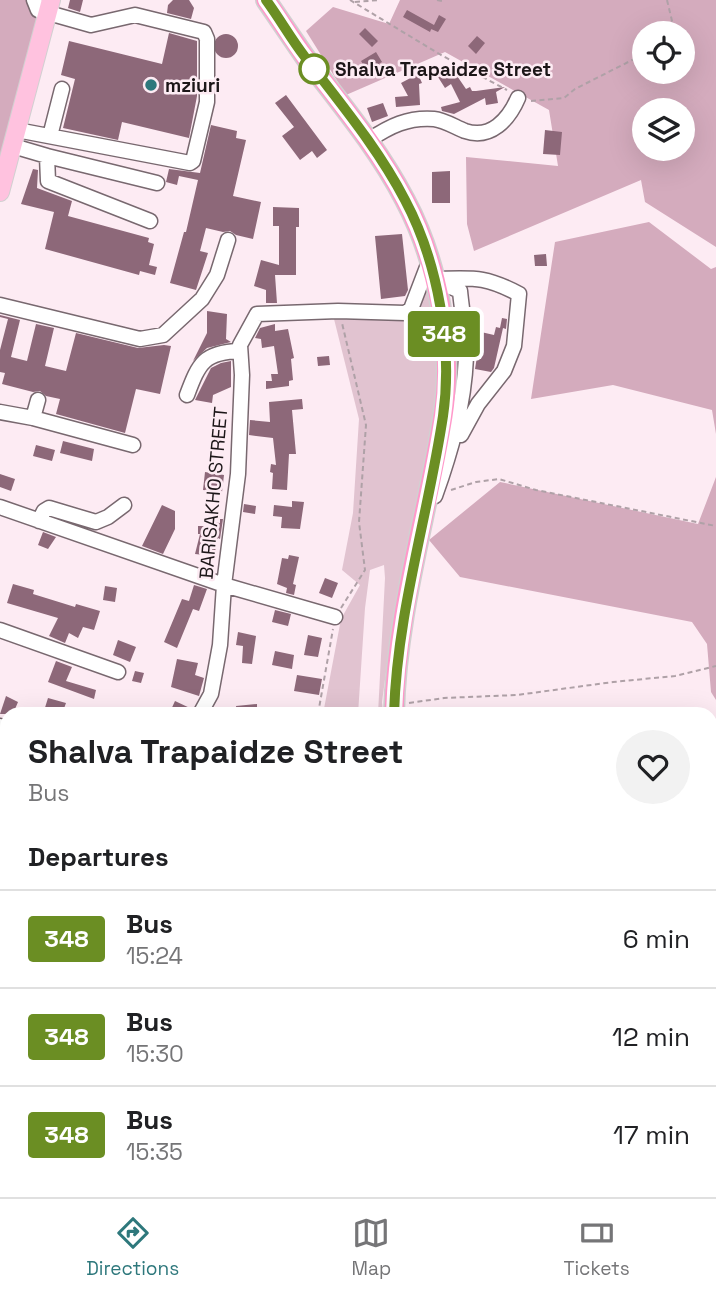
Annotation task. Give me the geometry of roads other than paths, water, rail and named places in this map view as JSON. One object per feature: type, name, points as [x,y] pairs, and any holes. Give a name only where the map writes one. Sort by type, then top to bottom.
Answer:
[{"type":"highway","points":[[266,0],[369,140],[407,203],[433,274],[443,318],[446,364],[444,401],[403,617],[394,707]]},
{"type":"main road","points":[[0,192],[49,6]]},
{"type":"street","points":[[15,138],[50,136],[190,163],[193,161],[207,102],[207,39],[204,32],[135,15],[91,25],[49,6],[38,10],[34,0]]},
{"type":"street","points":[[50,136],[62,89]]},
{"type":"street","points":[[369,140],[394,124],[435,119],[469,132],[486,132],[503,124],[518,98]]},
{"type":"street","points":[[15,138],[47,156],[157,183]]},
{"type":"street","points":[[47,156],[48,181],[150,221]]},
{"type":"street","points":[[0,305],[141,339],[152,339],[163,335],[202,299],[217,275],[228,240]]},
{"type":"street","points":[[433,274],[494,281],[519,294],[514,346],[505,372],[478,404],[450,455]]},
{"type":"street","points":[[414,561],[450,455],[460,412],[466,355],[460,291],[433,274]]},
{"type":"street","name":"BARISAKHO STREET","points":[[204,707],[211,694],[218,657],[238,474],[242,375],[240,345],[257,314],[338,311],[405,313],[411,309],[433,274]]},
{"type":"street","points":[[187,395],[195,373],[206,359],[223,351],[240,351]]},
{"type":"street","points":[[33,418],[38,400]]},
{"type":"street","points":[[0,412],[33,418],[133,445]]},
{"type":"street","points":[[39,521],[44,511],[49,508],[91,521],[101,521],[124,505]]},
{"type":"street","points":[[0,507],[224,585],[335,617]]},
{"type":"street","points":[[0,630],[118,672]]},
{"type":"place","name":"Shalva Trapaidze Street","points":[[314,69]]},
{"type":"place","name":"mziuri","points":[[151,85]]}]
